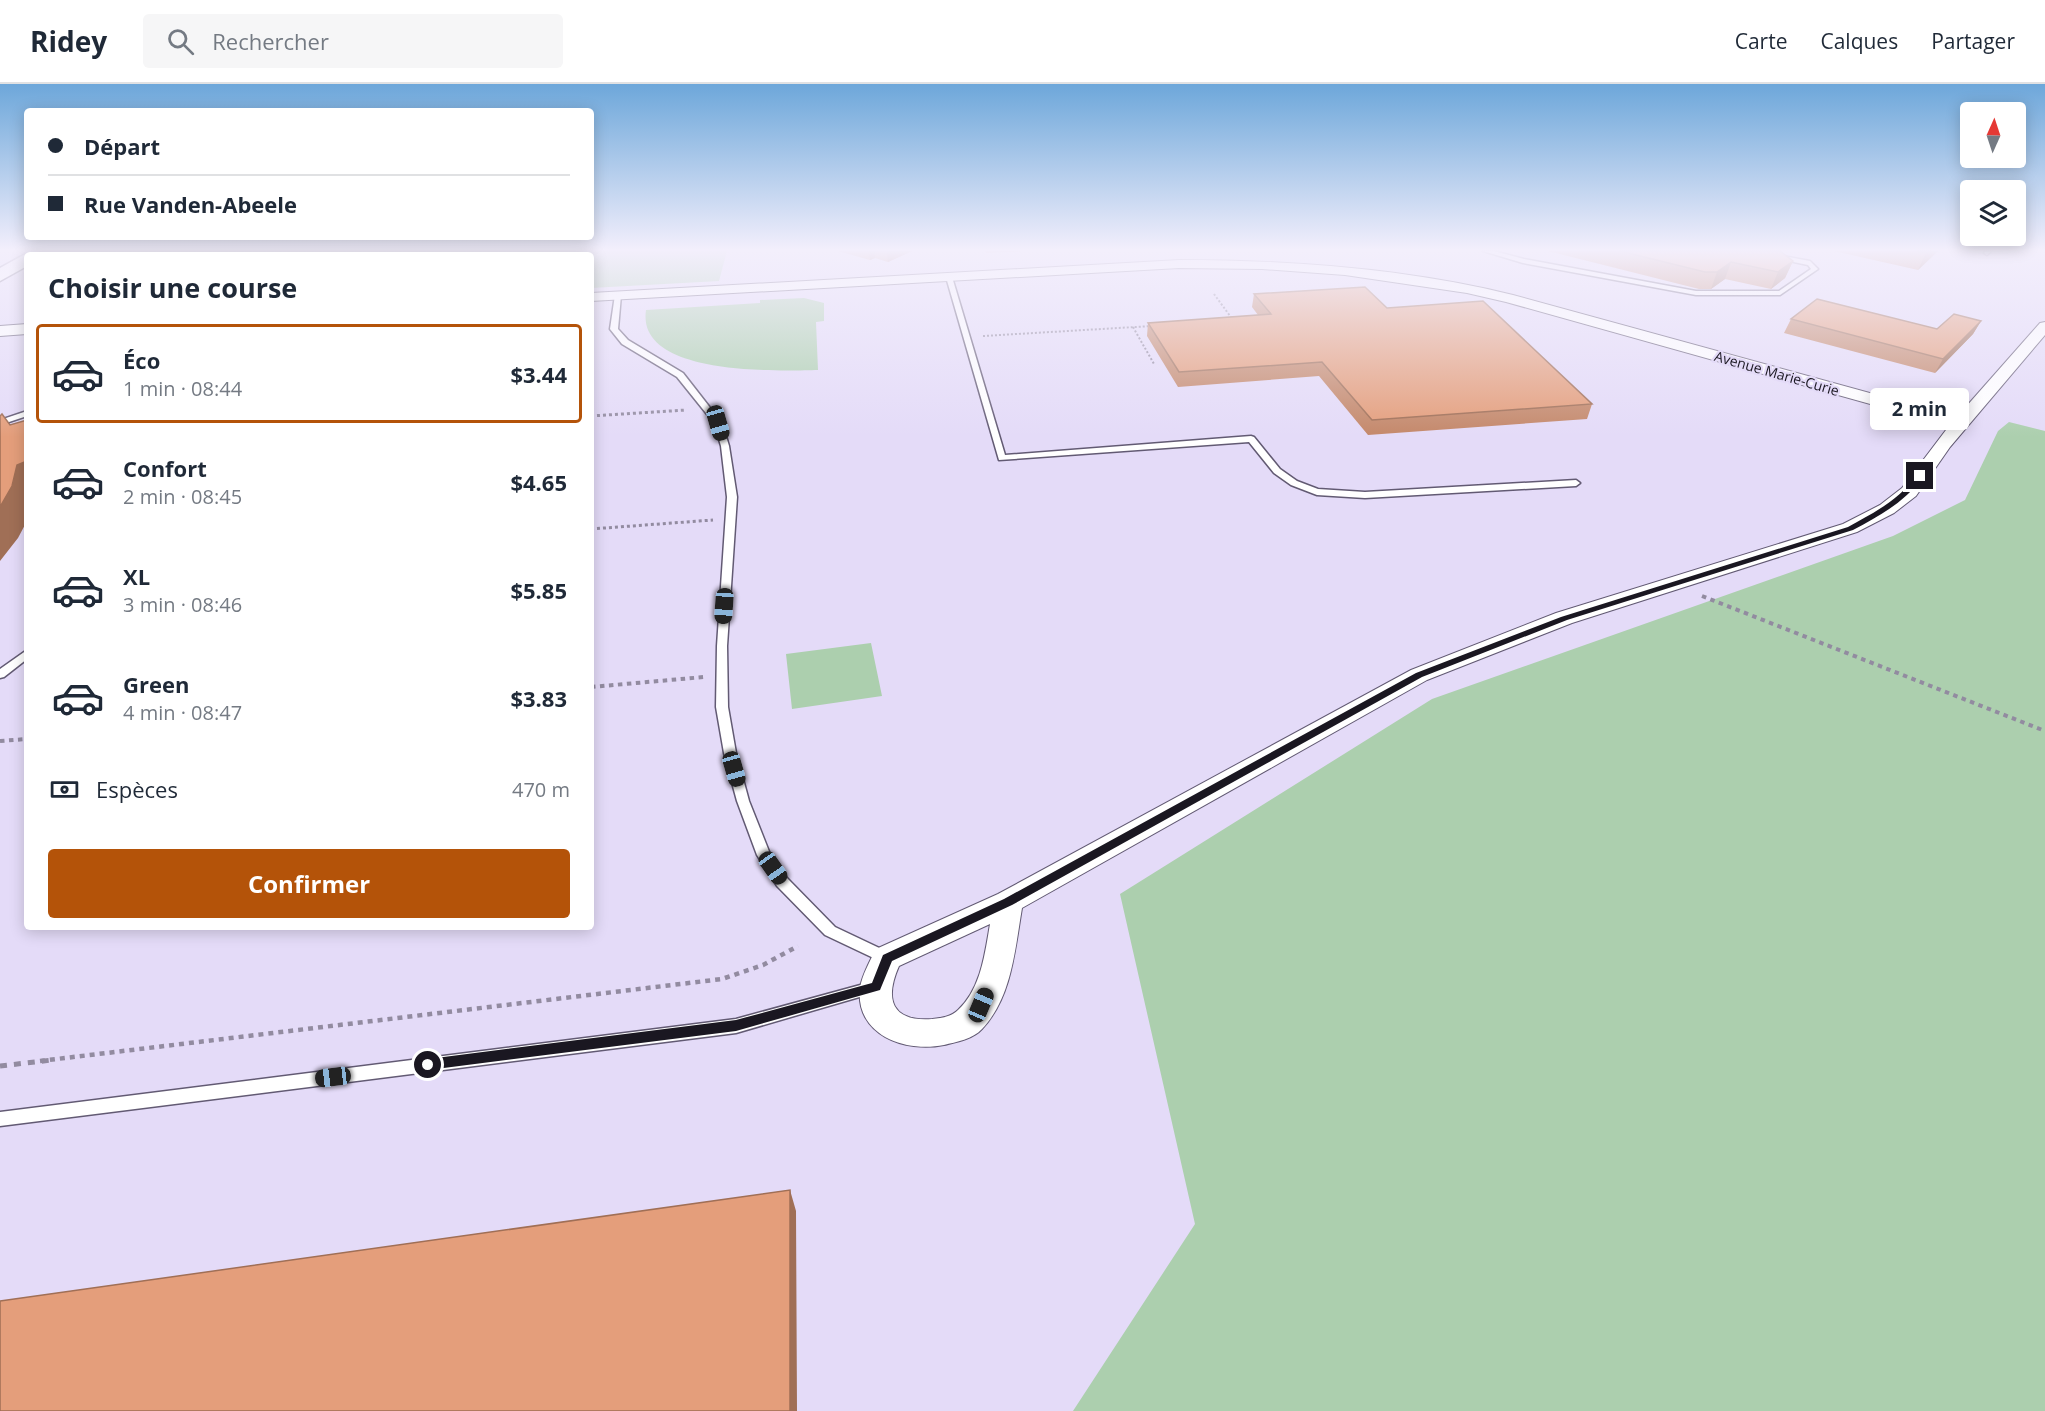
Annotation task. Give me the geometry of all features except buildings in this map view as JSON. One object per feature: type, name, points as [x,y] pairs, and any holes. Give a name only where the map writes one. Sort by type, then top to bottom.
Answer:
[{"type":"street","name":"Avenue Marie-Curie","points":[[1562,313],[1962,424]]},
{"type":"street","points":[[1008,902],[993,977],[981,1005],[970,1020],[954,1029],[921,1034],[902,1032],[884,1022],[877,1007],[882,972],[1008,902],[1419,675],[1564,618],[1850,528],[1887,509],[1909,492],[1962,424],[2045,326]]},
{"type":"street","points":[[0,329],[24,328]]},
{"type":"lane","points":[[616,313],[614,329],[625,342],[680,375],[718,423],[725,446],[732,497],[721,675],[722,707],[730,753],[743,801],[764,855],[782,882],[830,931],[882,972]]},
{"type":"lane","points":[[960,313],[1002,458],[1251,439],[1277,471],[1294,483],[1317,492],[1365,495],[1576,483]]},
{"type":"lane","points":[[0,423],[24,414]]},
{"type":"lane","points":[[0,675],[24,655]]},
{"type":"lane","points":[[0,1119],[736,1026],[882,972]]},
{"type":"path","points":[[1223,322],[1234,321],[1228,313]]},
{"type":"path","points":[[967,337],[1156,326]]},
{"type":"path","points":[[1133,327],[1154,364]]},
{"type":"path","points":[[594,416],[709,409]]},
{"type":"path","points":[[594,529],[730,518]]},
{"type":"path","points":[[1672,585],[2045,731]]},
{"type":"path","points":[[594,687],[721,675]]},
{"type":"path","points":[[0,741],[24,739]]},
{"type":"path","points":[[0,1066],[722,979],[763,965],[798,946]]},
{"type":"green space","points":[[646,313],[824,313],[824,321],[816,322],[818,370],[742,369],[712,365],[685,358],[663,347],[649,332]]},
{"type":"green space","points":[[2009,422],[2045,431],[2045,1411],[1073,1411],[1195,1224],[1120,894],[1432,699],[1893,536],[1965,500],[1998,431]]},
{"type":"green space","points":[[871,643],[882,696],[792,709],[786,654]]},
{"type":"route","points":[[428,1065],[736,1026],[876,987],[887,958],[1008,902],[1419,675],[1564,618],[1850,528],[1887,509],[1909,492],[1920,476]]}]
